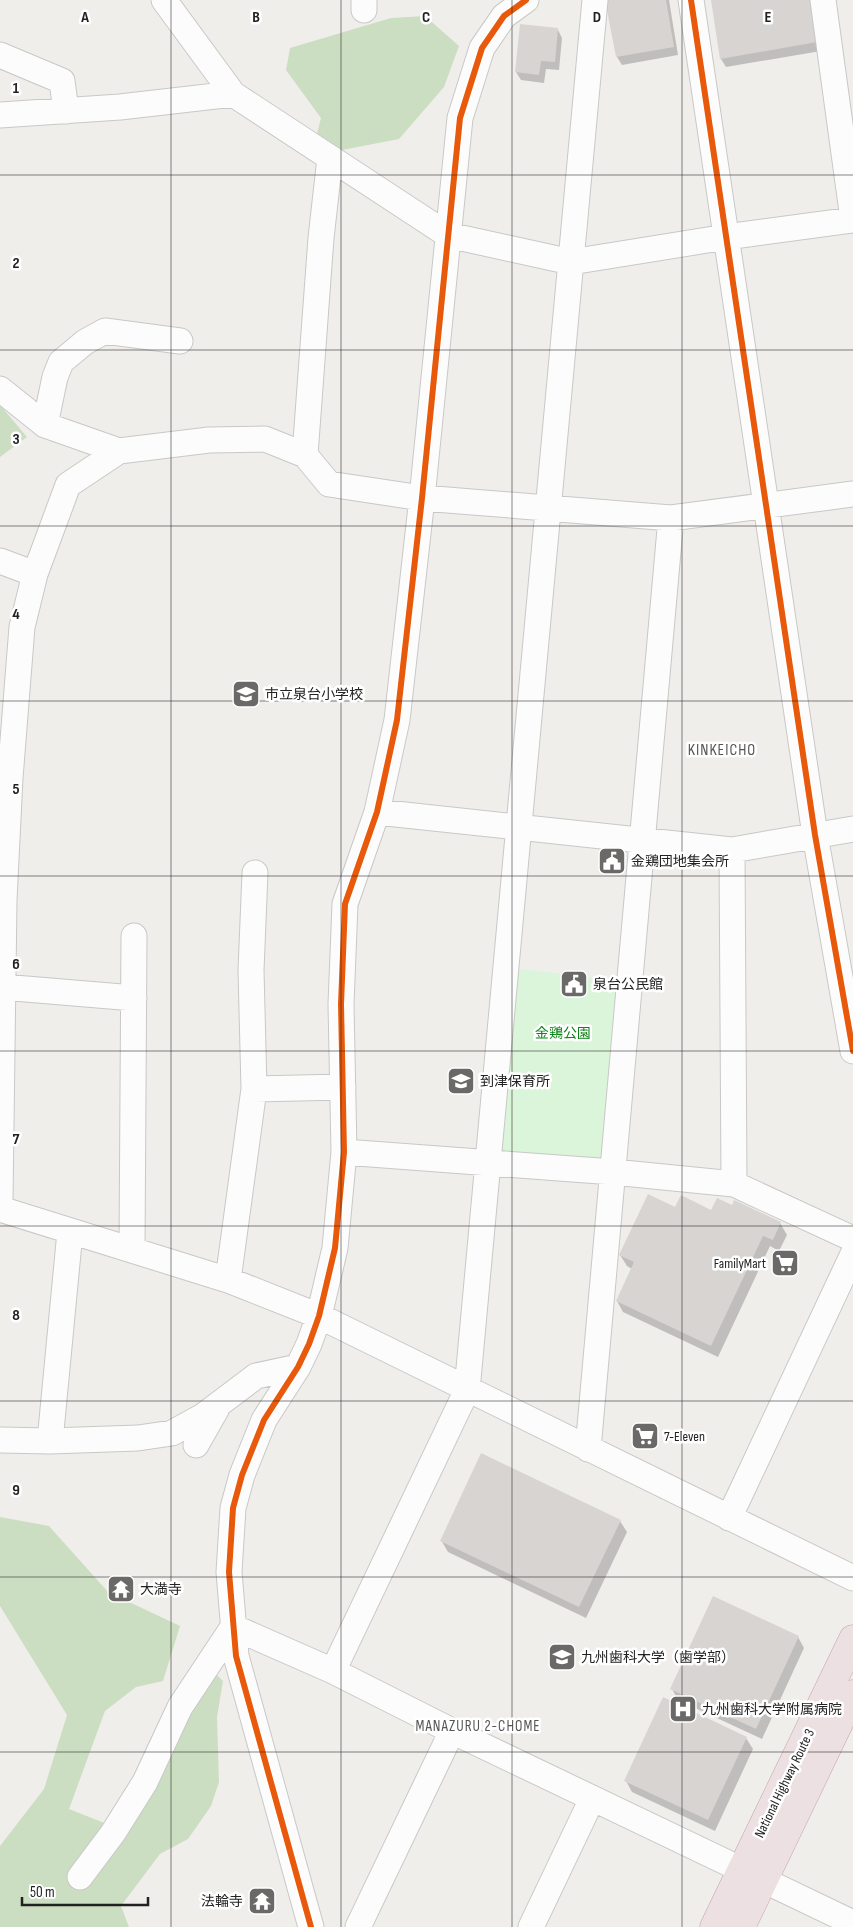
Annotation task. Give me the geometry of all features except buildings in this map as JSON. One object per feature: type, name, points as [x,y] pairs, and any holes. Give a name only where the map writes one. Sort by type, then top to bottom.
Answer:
[{"type":"highway","name":"National Highway Route 3","points":[[741,1927],[754,1875],[853,1639]]},
{"type":"highway","name":"National Highway Route 3","points":[[714,1927],[754,1875],[853,1694]]},
{"type":"street","points":[[164,0],[233,94],[448,235],[572,262],[853,219],[824,0]]},
{"type":"street","points":[[311,1927],[236,1656],[229,1572],[233,1508],[242,1475],[264,1420],[298,1367],[319,1316],[335,1248],[344,1152],[341,1004],[345,904],[378,812],[397,720],[422,498],[460,118],[482,48],[502,8],[526,0]]},
{"type":"street","points":[[333,1671],[467,1390],[595,0]]},
{"type":"street","points":[[691,0],[764,506],[815,836],[853,1051]]},
{"type":"street","points":[[0,55],[62,81],[66,111]]},
{"type":"street","points":[[0,115],[66,111],[233,94]]},
{"type":"street","points":[[305,455],[321,238],[330,158]]},
{"type":"street","points":[[45,425],[55,377],[61,362],[85,342],[105,331],[180,341]]},
{"type":"street","points":[[0,389],[45,425],[119,450],[209,440],[265,439],[305,455],[329,484],[422,498],[671,518],[853,494]]},
{"type":"street","points":[[0,1200],[2,900],[5,777],[22,627],[35,574],[68,485],[119,450]]},
{"type":"street","points":[[588,1449],[644,839],[671,518]]},
{"type":"street","points":[[0,561],[35,574]]},
{"type":"street","points":[[378,812],[519,829],[644,839],[732,850],[853,829]]},
{"type":"street","points":[[732,850],[734,1184]]},
{"type":"street","points":[[228,1280],[254,1089],[250,970],[255,873]]},
{"type":"street","points":[[132,1250],[134,936]]},
{"type":"street","points":[[2,987],[134,998]]},
{"type":"street","points":[[254,1089],[343,1087]]},
{"type":"street","points":[[344,1152],[613,1172],[734,1184],[853,1239]]},
{"type":"street","points":[[0,1209],[228,1280],[319,1316],[853,1578]]},
{"type":"street","points":[[50,1441],[70,1232]]},
{"type":"street","points":[[729,1518],[853,1254]]},
{"type":"street","points":[[0,1440],[50,1441],[138,1438],[172,1433],[220,1404],[256,1376],[298,1367]]},
{"type":"street","points":[[196,1445],[220,1404]]},
{"type":"street","points":[[233,1627],[333,1671],[452,1732],[853,1923]]},
{"type":"street","points":[[80,1877],[113,1833],[145,1782],[180,1707],[233,1627]]},
{"type":"street","points":[[358,1927],[452,1732]]},
{"type":"street","points":[[530,1927],[592,1799]]},
{"type":"green space","points":[[425,16],[459,46],[444,87],[399,139],[342,150],[316,137],[321,118],[286,70],[290,48],[391,18]]},
{"type":"green space","points":[[0,405],[27,437],[0,457]]},
{"type":"green space","name":"金鶏公園","points":[[513,968],[622,981],[605,1164],[498,1154]]},
{"type":"green space","points":[[0,1517],[49,1526],[108,1592],[180,1626],[163,1681],[136,1687],[105,1711],[69,1809],[127,1832],[213,1671],[223,1681],[217,1717],[219,1782],[211,1806],[188,1839],[160,1854],[121,1906],[129,1927],[0,1927],[0,1846],[44,1789],[67,1715],[0,1606]]},
{"type":"cycle path","points":[[311,1927],[236,1656],[229,1572],[233,1508],[242,1475],[264,1420],[298,1367],[309,1344],[319,1316],[335,1248],[344,1152],[341,1004],[345,904],[377,812],[397,720],[422,498],[460,118],[482,48],[504,16],[526,0]]},
{"type":"cycle path","points":[[691,0],[815,835],[853,1051]]},
{"type":"place","name":"市立泉台小学校","points":[[246,694]]},
{"type":"place","name":"金鶏団地集会所","points":[[612,861]]},
{"type":"place","name":"泉台公民館","points":[[574,984]]},
{"type":"place","name":"到津保育所","points":[[461,1081]]},
{"type":"place","name":"FamilyMart","points":[[785,1263]]},
{"type":"place","name":"7-Eleven","points":[[645,1436]]},
{"type":"place","name":"大満寺","points":[[121,1589]]},
{"type":"place","name":"九州歯科大学（歯学部）","points":[[562,1657]]},
{"type":"place","name":"九州歯科大学附属病院","points":[[683,1709]]},
{"type":"place","name":"法輪寺","points":[[262,1901]]},
{"type":"district","name":"KINKEICHO","points":[[722,749]]},
{"type":"district","name":"MANAZURU 2-CHOME","points":[[478,1726]]}]
